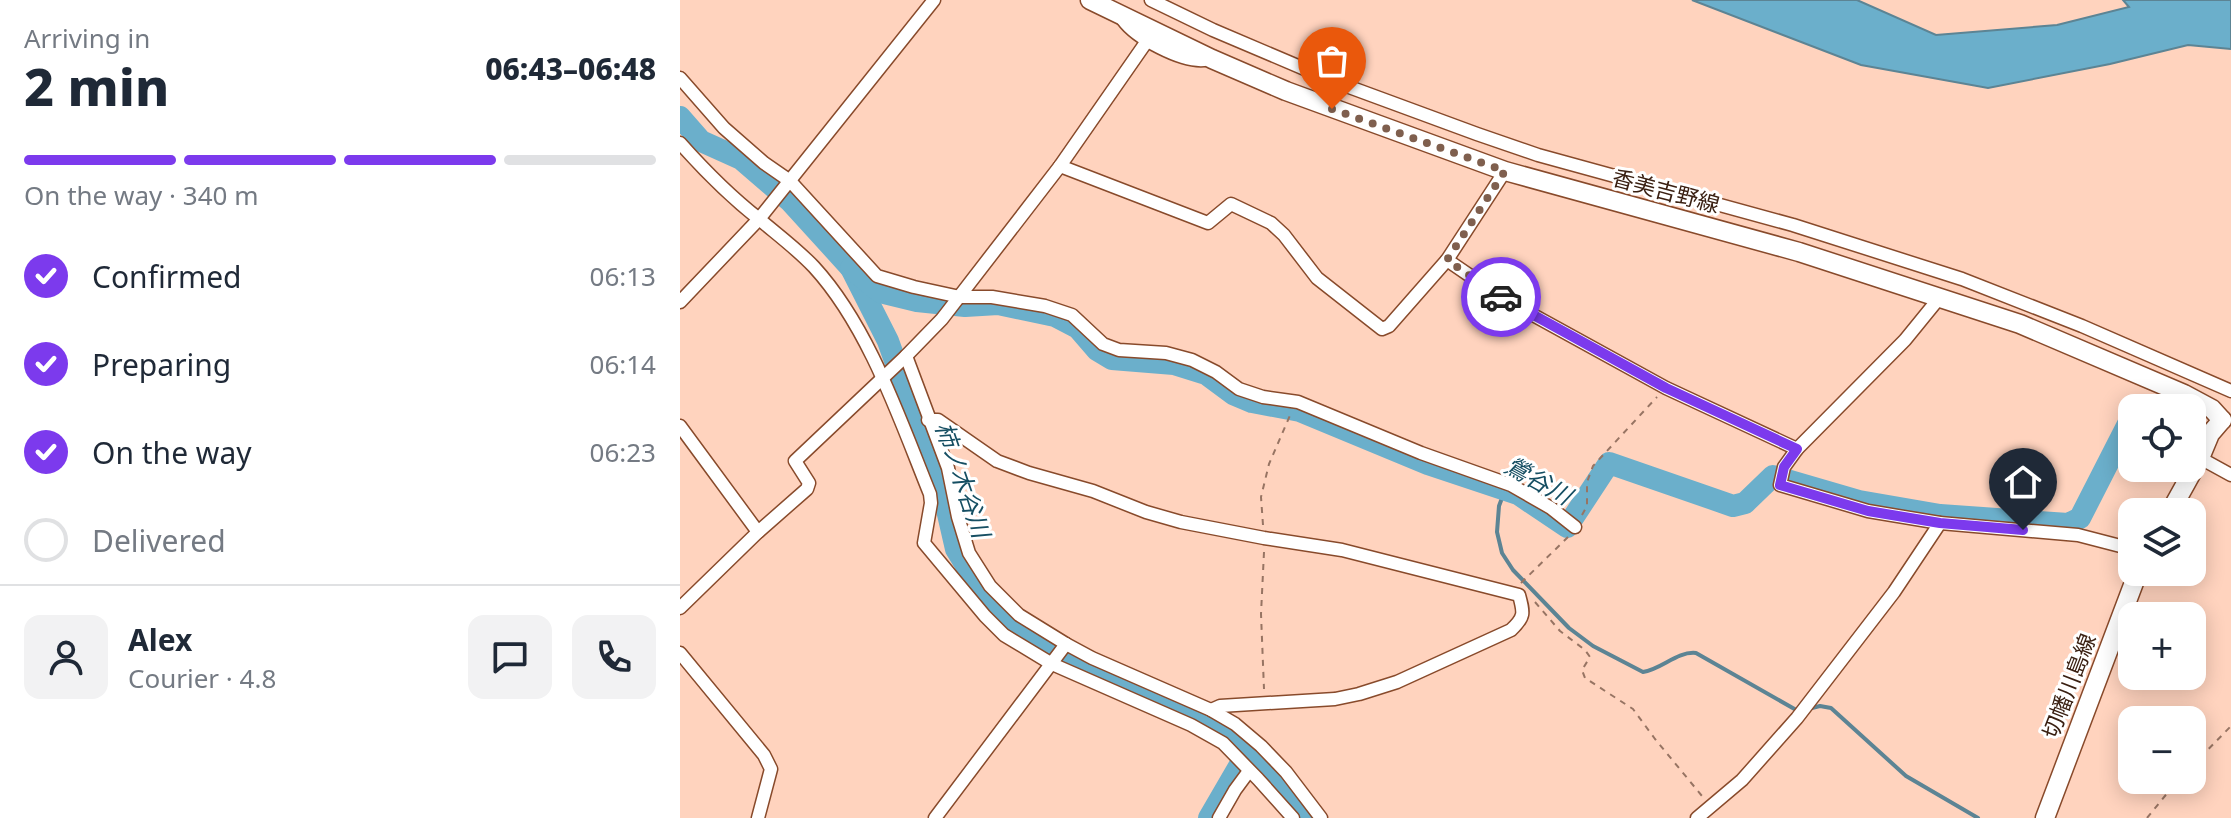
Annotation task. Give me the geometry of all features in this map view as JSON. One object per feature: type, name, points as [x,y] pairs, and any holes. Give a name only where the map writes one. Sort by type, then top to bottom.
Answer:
[{"type":"main road","name":"香美吉野線","points":[[1090,0],[1286,91],[1505,171],[1799,252],[2020,324],[2184,394],[2226,419]]},
{"type":"main road","points":[[2206,444],[2210,434],[2226,419]]},
{"type":"main road","name":"切幡川島線","points":[[2045,818],[2133,586]]},
{"type":"street","points":[[680,302],[761,217],[934,0]]},
{"type":"street","points":[[1151,0],[1333,81],[1463,129],[1538,155],[1793,225],[1962,279],[2082,326],[2231,391]]},
{"type":"street","points":[[1119,14],[1147,41],[1199,61],[1212,59]]},
{"type":"street","points":[[680,608],[807,489],[809,483],[795,461],[798,457],[942,319],[1060,166],[1147,41]]},
{"type":"street","points":[[680,78],[724,128],[788,183],[877,276],[958,299],[992,297],[1045,306],[1072,315],[1103,344],[1119,350],[1166,353],[1192,360],[1239,389],[1263,397],[1298,402],[1421,453],[1511,485],[1571,523]]},
{"type":"street","points":[[680,143],[697,163],[814,267],[888,374],[930,494],[924,543],[985,616],[1004,635],[1053,662],[1191,725],[1223,743],[1293,818]]},
{"type":"street","points":[[1060,166],[1208,223],[1231,204],[1271,223],[1317,278],[1382,329],[1389,326],[1447,260],[1505,171]]},
{"type":"street","points":[[1447,260],[1504,299],[1666,388],[1797,449]]},
{"type":"street","points":[[1940,297],[1905,340],[1797,449],[1784,467],[1780,485],[1868,511],[1940,523],[2078,535],[2118,545]]},
{"type":"street","points":[[904,358],[948,468],[969,553],[990,586],[1019,615],[1065,646],[1211,710],[1235,724],[1261,746],[1321,818]]},
{"type":"street","points":[[928,420],[938,420],[997,461],[1093,491],[1146,512],[1181,522],[1342,550],[1519,595],[1524,612],[1511,630],[1397,682],[1335,699],[1265,702],[1220,706],[1211,710]]},
{"type":"street","points":[[680,426],[758,532]]},
{"type":"street","points":[[2206,461],[2231,475]]},
{"type":"street","points":[[1697,818],[1742,780],[1797,718],[1894,592],[1940,523]]},
{"type":"street","points":[[935,818],[1065,646]]},
{"type":"street","points":[[680,653],[764,755],[771,769],[758,818]]},
{"type":"street","points":[[1219,818],[1250,770],[1275,765]]},
{"type":"path","points":[[1524,580],[1570,535],[1571,523],[1588,500],[1587,482],[1593,466],[1666,388]]},
{"type":"path","points":[[1265,702],[1261,497],[1269,464],[1292,412]]},
{"type":"path","points":[[1519,595],[1530,597],[1560,631],[1585,650],[1590,657],[1582,670],[1585,678],[1633,709],[1711,806]]},
{"type":"path","points":[[2206,752],[2231,726]]},
{"type":"path","points":[[2147,818],[2167,794]]},
{"type":"water","points":[[1692,0],[1857,0],[1936,35],[2057,25],[2129,7],[2123,0],[2231,0],[2231,49],[2188,45],[1988,88],[1861,65]]},
{"type":"waterway","name":"柿ノ木谷川","points":[[680,117],[701,141],[741,159],[791,202],[851,268],[888,341],[945,501],[956,549],[981,590],[1017,626],[1080,663],[1219,725],[1279,782],[1307,818]]},
{"type":"waterway","name":"鶯谷川","points":[[851,268],[880,292],[917,301],[965,306],[998,304],[1055,316],[1078,328],[1097,350],[1112,359],[1174,364],[1206,374],[1233,394],[1252,402],[1300,411],[1428,464],[1518,494],[1567,527],[1609,463],[1733,506],[1745,503],[1773,476],[1859,501],[1940,515],[2068,524],[2080,518],[2118,444]]},
{"type":"waterway","points":[[1505,490],[1499,506],[1497,532],[1502,553],[1513,570],[1569,628],[1593,646],[1643,672],[1682,655],[1696,653],[1798,711]]},
{"type":"waterway","points":[[1812,708],[1831,708],[1906,776],[1978,818]]},
{"type":"waterway","points":[[1209,818],[1248,751]]},
{"type":"way so far","points":[[1332,109],[1505,171],[1447,260],[1501,297]]},
{"type":"route","points":[[1501,297],[1666,388],[1797,449],[1784,467],[1780,485],[1868,511],[1940,523],[2023,530]]}]
